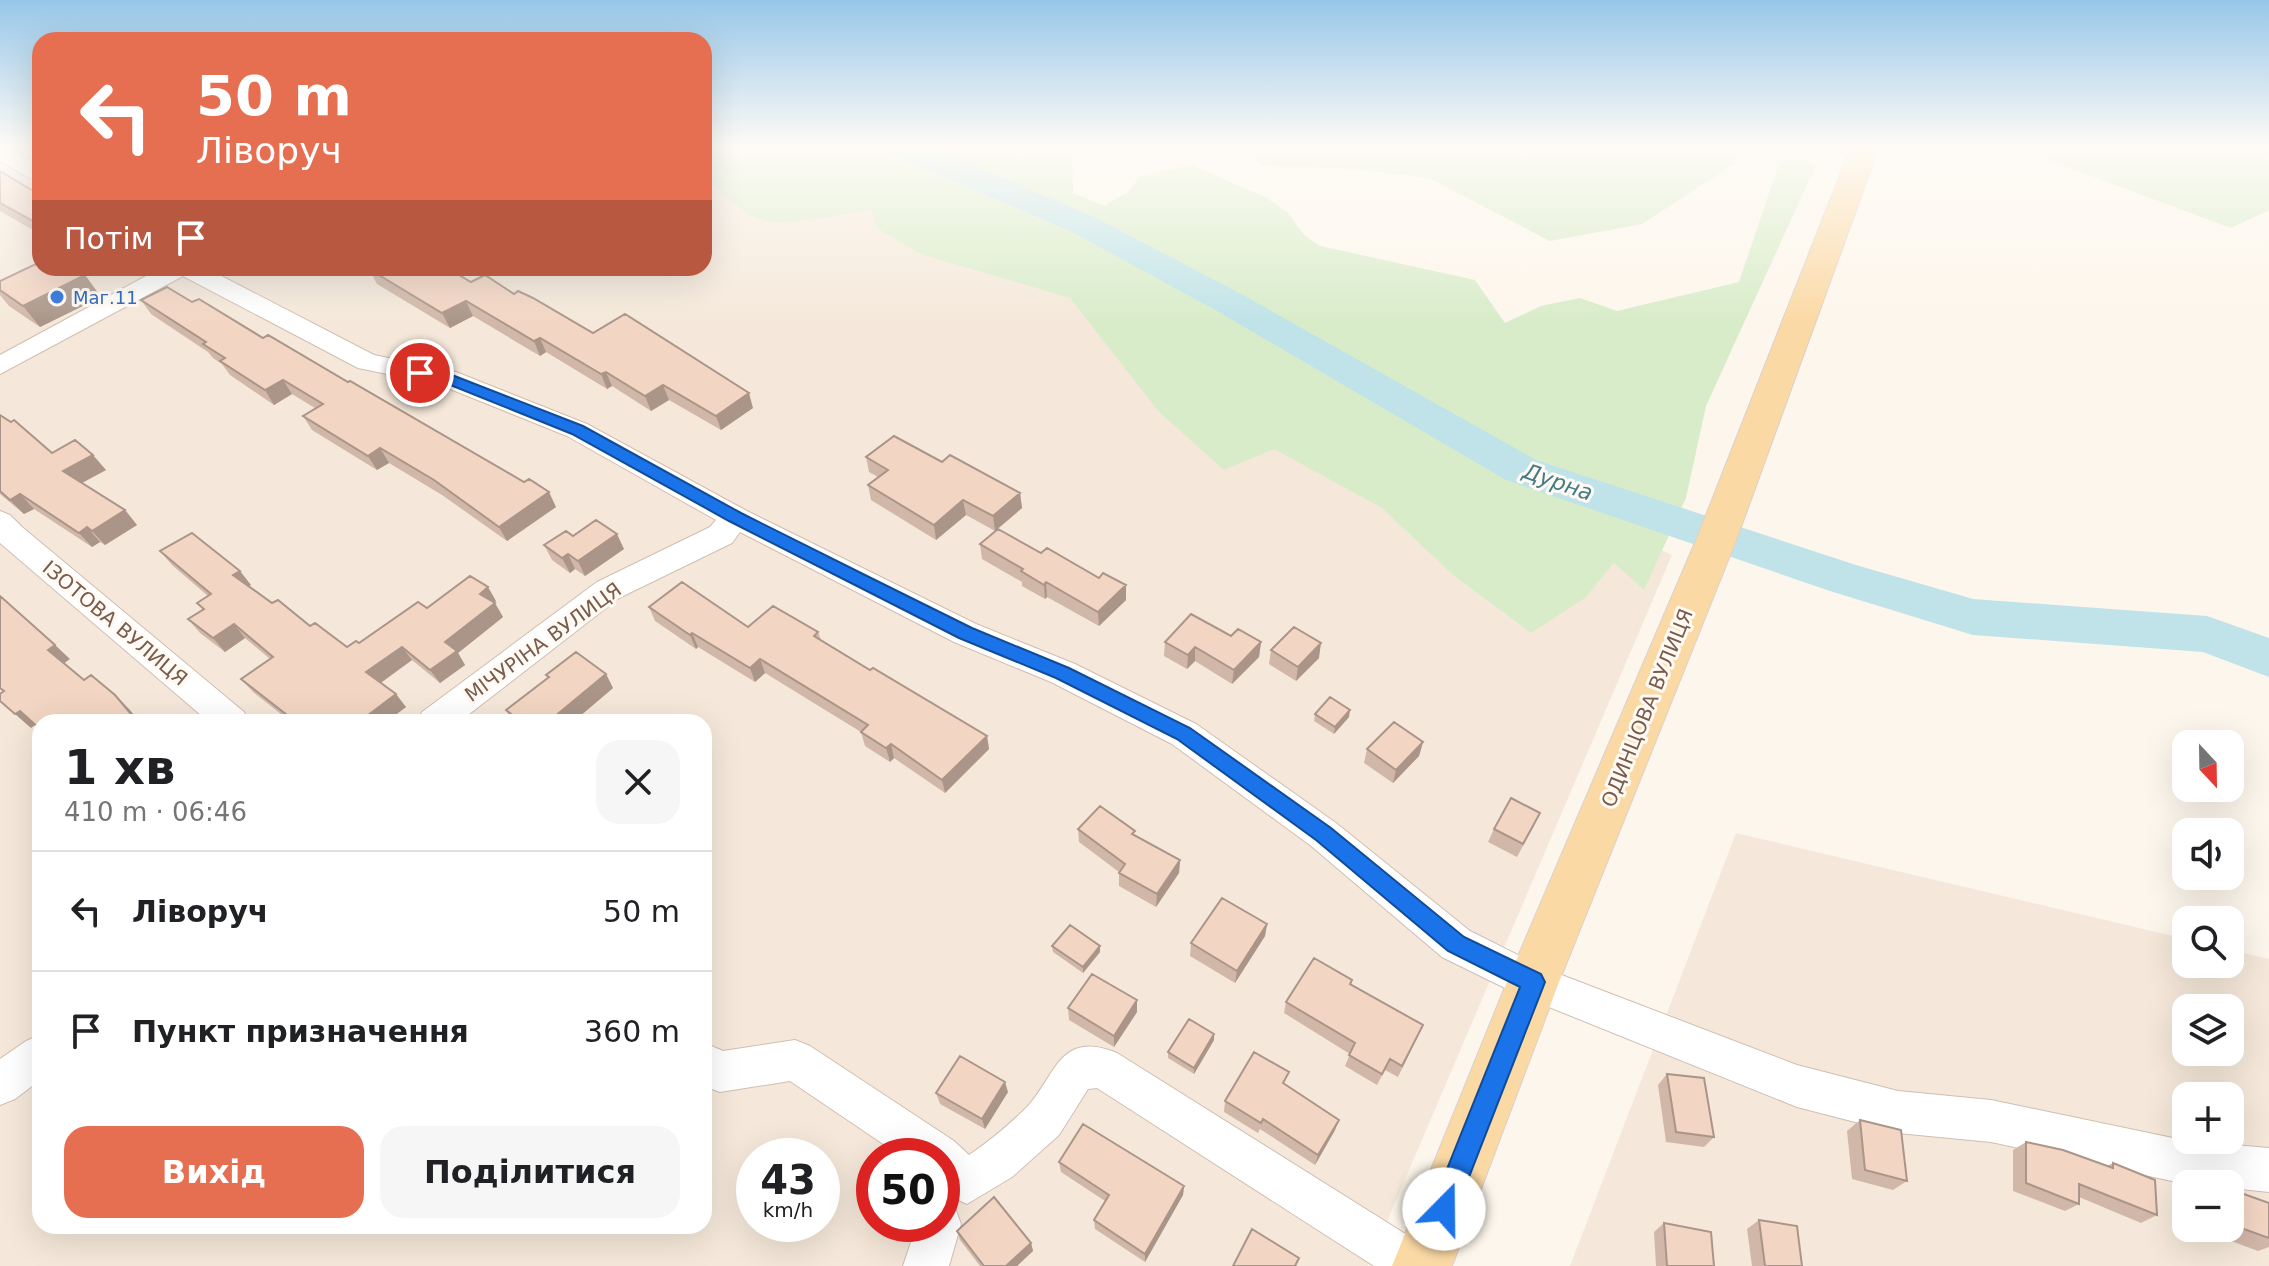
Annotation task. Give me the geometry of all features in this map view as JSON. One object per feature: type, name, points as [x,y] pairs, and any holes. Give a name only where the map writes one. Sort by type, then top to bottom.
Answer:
[{"type":"main road","name":"ОДИНЦОВА ВУЛИЦЯ","points":[[1422,1266],[1533,982],[1717,538],[1843,206]]},
{"type":"street","points":[[0,366],[164,276]]},
{"type":"street","points":[[202,276],[367,362],[447,378],[577,430],[735,517],[965,633],[1063,673],[1184,734],[1323,834],[1456,944],[1533,982],[1797,1086],[1898,1112],[1991,1121],[2187,1163],[2269,1170]]},
{"type":"street","name":"МІЧУРІНА ВУЛИЦЯ","points":[[445,714],[608,590],[721,535],[735,517]]},
{"type":"street","name":"ІЗОТОВА ВУЛИЦЯ","points":[[0,522],[11,535],[223,714]]},
{"type":"street","points":[[712,1068],[720,1072],[795,1060],[896,1138]]},
{"type":"street","points":[[0,1084],[32,1061]]},
{"type":"street","points":[[960,1174],[997,1162],[1044,1120],[1076,1070],[1102,1067],[1415,1266]]},
{"type":"street","points":[[926,1266],[933,1242]]},
{"type":"shaded area","points":[[0,206],[32,206],[32,276],[712,276],[712,206],[910,206],[1672,555],[1368,1266],[0,1266]]},
{"type":"shaded area","points":[[1736,833],[2172,936],[2172,978],[2244,978],[2244,953],[2269,959],[2269,1266],[1570,1266]]},
{"type":"green space","points":[[739,206],[1278,206],[1288,213],[1304,235],[1320,246],[1475,280],[1505,323],[1541,306],[1580,298],[1617,311],[1739,282],[1765,206],[1797,206],[1706,406],[1686,498],[1644,590],[1614,563],[1585,598],[1531,633],[1453,575],[1382,508],[1274,449],[1224,470],[1159,412],[1070,298],[921,254],[878,229],[871,209],[782,222],[759,219]]},
{"type":"green space","points":[[1483,206],[1669,206],[1642,224],[1550,241]]},
{"type":"green space","points":[[2172,206],[2269,206],[2269,210],[2231,228]]},
{"type":"building","points":[[6,206],[32,206],[32,221]]},
{"type":"building","points":[[32,266],[32,276],[83,276],[23,306],[0,290],[0,281]]},
{"type":"building","points":[[381,276],[461,276],[471,282],[487,276],[514,294],[518,291],[533,298],[593,333],[625,314],[749,393],[716,416],[663,385],[645,396],[540,338],[534,341],[466,301],[442,313]]},
{"type":"building","points":[[167,287],[192,302],[199,299],[263,338],[268,335],[524,482],[529,479],[549,492],[499,527],[434,480],[380,448],[368,456],[303,416],[323,404],[283,380],[265,390],[220,361],[225,358],[203,344],[206,342],[141,300]]},
{"type":"building","points":[[0,415],[11,422],[14,420],[52,453],[75,440],[93,455],[63,471],[125,510],[92,531],[87,527],[79,533],[20,494],[10,500],[0,491]]},
{"type":"building","points":[[894,436],[942,462],[950,455],[1020,493],[993,516],[963,500],[934,525],[868,485],[888,470],[866,457]]},
{"type":"building","points":[[596,520],[617,534],[578,561],[568,554],[562,558],[544,545],[566,531],[573,536]]},
{"type":"building","points":[[998,529],[1041,553],[1047,548],[1099,578],[1103,573],[1126,585],[1098,612],[1046,582],[1044,585],[980,544]]},
{"type":"building","points":[[192,533],[240,571],[233,575],[272,603],[278,600],[310,626],[315,623],[347,647],[356,641],[359,643],[418,602],[427,608],[470,576],[488,587],[480,594],[495,603],[445,642],[457,651],[430,670],[402,647],[366,672],[396,694],[370,714],[286,714],[241,679],[273,657],[234,624],[213,638],[188,619],[204,609],[197,603],[211,594],[160,551]]},
{"type":"building","points":[[682,582],[748,627],[773,606],[818,632],[814,636],[987,736],[942,780],[891,744],[886,748],[861,732],[868,725],[760,659],[750,668],[692,633],[690,635],[649,607]]},
{"type":"building","points":[[0,596],[55,645],[48,650],[84,680],[91,675],[115,695],[131,714],[32,714],[32,722],[20,711],[15,714],[0,701],[0,694],[4,691],[0,688]]},
{"type":"building","points":[[1191,614],[1231,636],[1238,629],[1261,642],[1234,670],[1195,647],[1188,655],[1165,642]]},
{"type":"building","points":[[1294,627],[1321,643],[1298,667],[1271,650]]},
{"type":"building","points":[[576,652],[606,674],[558,714],[511,714],[506,710],[549,677],[546,675]]},
{"type":"building","points":[[1330,697],[1350,710],[1335,727],[1315,714]]},
{"type":"building","points":[[1394,722],[1423,742],[1396,770],[1367,749]]},
{"type":"building","points":[[1511,798],[1540,813],[1523,844],[1494,829]]},
{"type":"building","points":[[1100,806],[1135,831],[1132,834],[1180,860],[1157,894],[1119,873],[1125,864],[1078,829]]},
{"type":"building","points":[[1222,898],[1267,924],[1237,971],[1191,943]]},
{"type":"building","points":[[1070,925],[1100,946],[1083,967],[1052,946]]},
{"type":"building","points":[[1314,958],[1352,980],[1350,984],[1423,1025],[1402,1066],[1390,1059],[1382,1074],[1349,1055],[1355,1043],[1286,1002]]},
{"type":"building","points":[[1092,974],[1137,1000],[1114,1036],[1068,1008]]},
{"type":"building","points":[[1189,1019],[1214,1034],[1194,1068],[1168,1052]]},
{"type":"building","points":[[1254,1052],[1289,1072],[1283,1083],[1339,1120],[1318,1155],[1263,1119],[1261,1123],[1225,1101]]},
{"type":"building","points":[[960,1056],[1005,1082],[982,1119],[936,1093]]},
{"type":"building","points":[[1667,1074],[1704,1078],[1714,1137],[1676,1132]]},
{"type":"building","points":[[1860,1120],[1901,1130],[1907,1181],[1865,1170]]},
{"type":"building","points":[[1083,1124],[1184,1186],[1145,1254],[1094,1220],[1109,1195],[1059,1162]]},
{"type":"building","points":[[2026,1142],[2063,1150],[2113,1168],[2113,1163],[2155,1180],[2157,1215],[2079,1184],[2079,1204],[2026,1183]]},
{"type":"building","points":[[2244,1194],[2269,1203],[2269,1238],[2244,1229]]},
{"type":"building","points":[[994,1197],[1031,1243],[1006,1266],[984,1266],[960,1235],[960,1228]]},
{"type":"building","points":[[1759,1220],[1797,1226],[1802,1266],[1765,1266]]},
{"type":"building","points":[[1664,1223],[1711,1232],[1714,1266],[1667,1266]]},
{"type":"building","points":[[1252,1229],[1299,1258],[1295,1266],[1233,1266]]},
{"type":"waterway","name":"Дурна","points":[[1040,206],[1084,225],[1230,303],[1521,470],[1846,579],[1973,617],[2207,634],[2269,658]]},
{"type":"place","name":"Маг.11","points":[[57,297]]},
{"type":"route","points":[[420,373],[447,378],[577,430],[735,517],[965,633],[1063,673],[1184,734],[1323,834],[1456,944],[1533,982],[1444,1209]]}]
